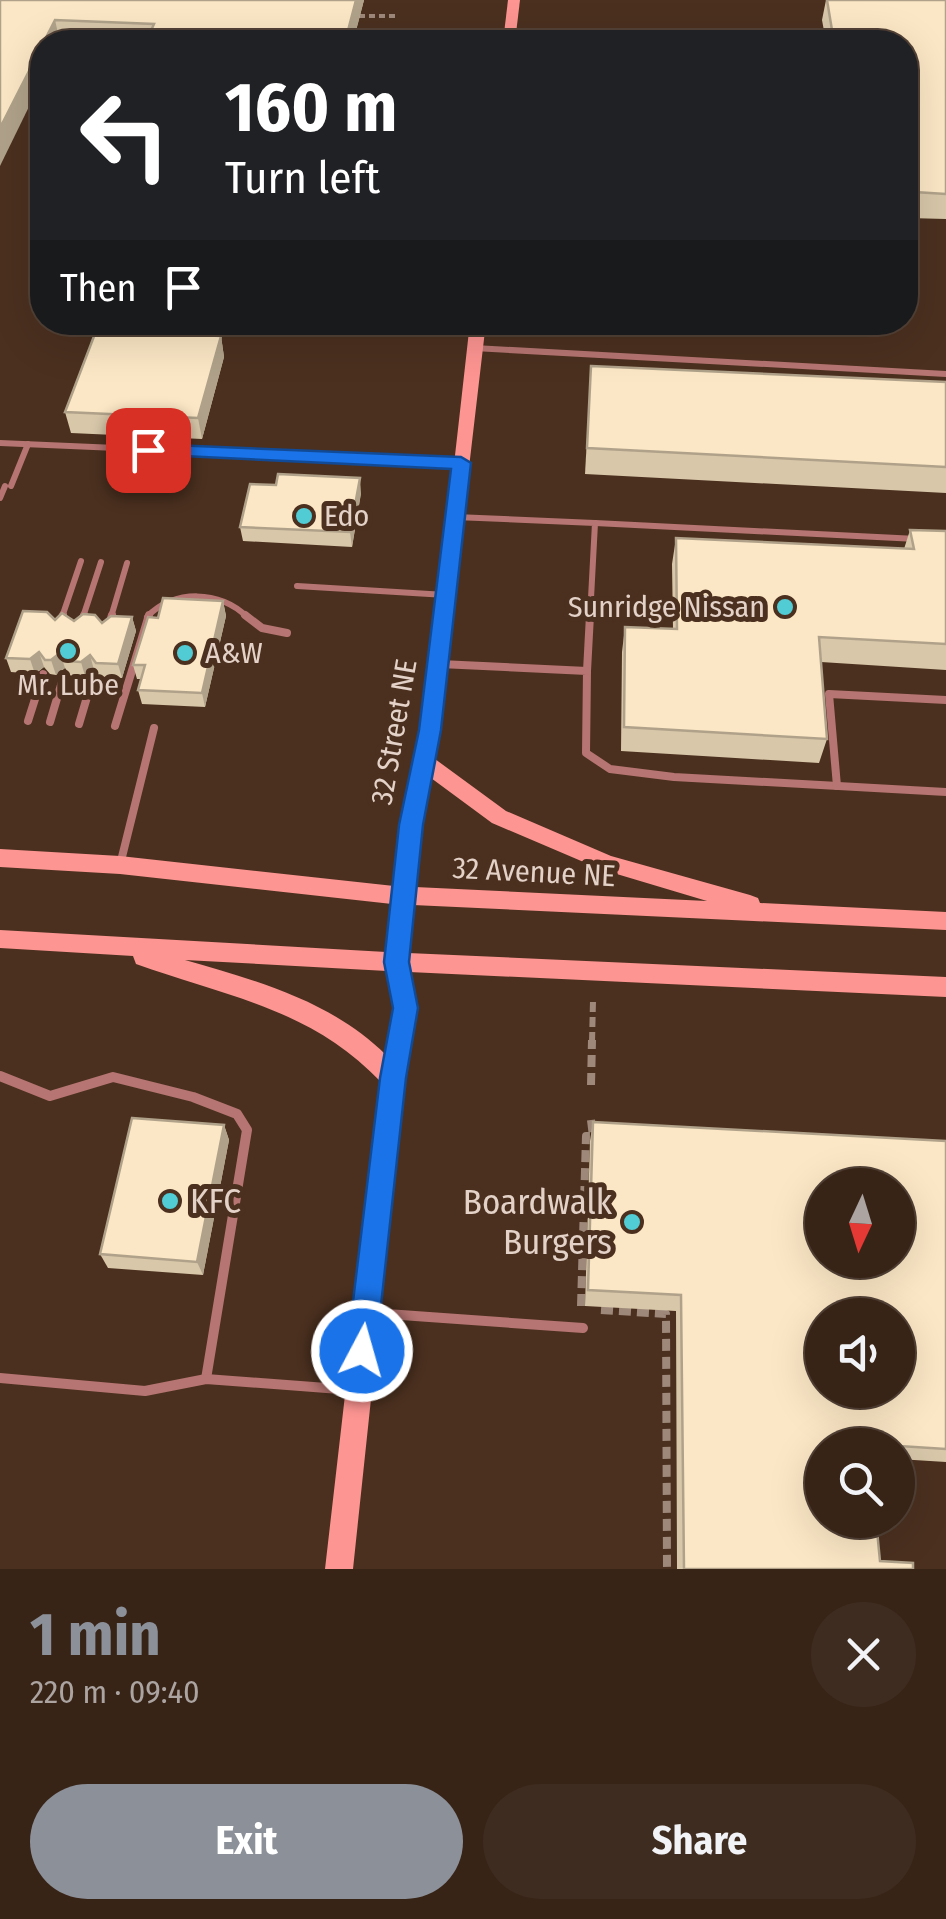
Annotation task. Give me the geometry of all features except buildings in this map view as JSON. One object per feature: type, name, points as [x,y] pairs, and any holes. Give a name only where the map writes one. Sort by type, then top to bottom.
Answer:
[{"type":"main road","points":[[510,30],[514,0]]},
{"type":"main road","name":"32 Street NE","points":[[339,1569],[393,1078],[405,1008],[396,962],[411,825],[439,664],[476,335]]},
{"type":"main road","points":[[425,762],[500,817],[607,863],[783,913]]},
{"type":"main road","name":"32 Avenue NE","points":[[0,858],[120,865],[404,896],[946,921]]},
{"type":"main road","points":[[0,939],[946,987]]},
{"type":"main road","points":[[113,947],[260,994],[317,1018],[355,1041],[393,1078]]},
{"type":"lane","points":[[474,348],[946,374]]},
{"type":"lane","points":[[0,443],[461,463]]},
{"type":"lane","points":[[0,498],[28,444]]},
{"type":"lane","points":[[455,516],[926,539]]},
{"type":"lane","points":[[596,523],[586,753],[610,769],[946,792]]},
{"type":"lane","points":[[58,627],[81,560]]},
{"type":"lane","points":[[80,628],[101,562]]},
{"type":"lane","points":[[108,630],[127,563]]},
{"type":"lane","points":[[297,586],[446,594]]},
{"type":"lane","points":[[115,726],[143,624],[149,612],[164,602],[230,603],[260,630],[286,633]]},
{"type":"lane","points":[[439,664],[587,671]]},
{"type":"lane","points":[[28,721],[43,674]]},
{"type":"lane","points":[[50,722],[64,675]]},
{"type":"lane","points":[[80,724],[93,677]]},
{"type":"lane","points":[[837,786],[828,694],[946,700]]},
{"type":"lane","points":[[120,865],[154,728]]},
{"type":"lane","points":[[0,1076],[50,1096],[112,1077],[193,1097],[237,1114],[247,1130],[206,1379]]},
{"type":"lane","points":[[366,1312],[582,1328]]},
{"type":"lane","points":[[0,1378],[145,1391],[206,1379],[358,1390]]},
{"type":"path","points":[[359,16],[389,16]]},
{"type":"path","points":[[591,1085],[593,1002]]},
{"type":"path","points":[[590,1120],[581,1308],[666,1314],[668,1569]]},
{"type":"path","points":[[588,1142],[608,1137]]},
{"type":"place","name":"Edo","points":[[304,516]]},
{"type":"place","name":"Sunridge Nissan","points":[[785,607]]},
{"type":"place","name":"Mr. Lube","points":[[68,651]]},
{"type":"place","name":"A&W","points":[[185,653]]},
{"type":"place","name":"KFC","points":[[170,1201]]},
{"type":"place","name":"Boardwalk Burgers","points":[[632,1222]]},
{"type":"route","points":[[148,450],[461,463],[430,730],[411,825],[396,962],[405,1008],[393,1078],[362,1351]]}]
